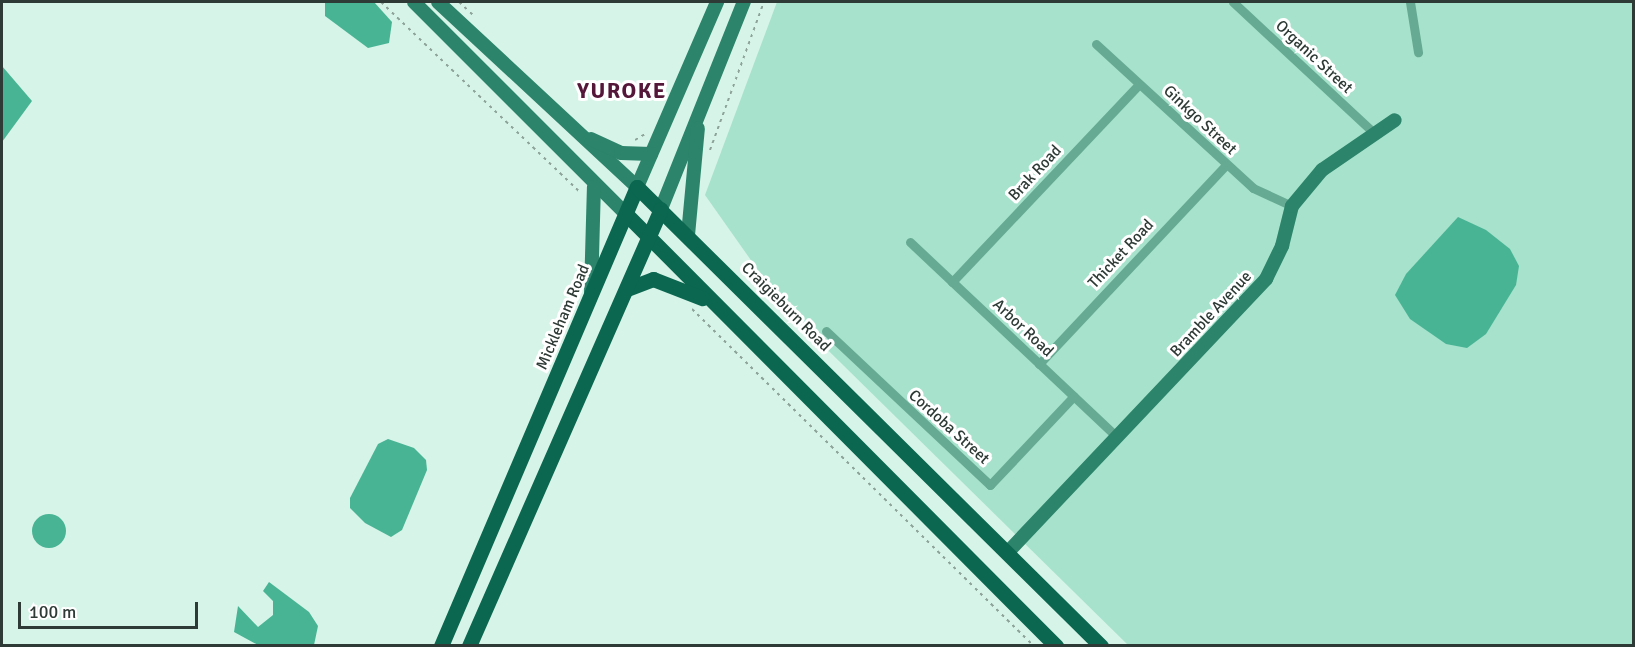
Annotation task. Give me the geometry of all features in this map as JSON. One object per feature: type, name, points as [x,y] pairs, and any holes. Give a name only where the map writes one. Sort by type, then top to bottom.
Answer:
[{"type":"main road","name":"Craigieburn Road","points":[[637,187],[661,208],[1101,645]]},
{"type":"main road","name":"Mickleham Road","points":[[441,645],[637,187]]},
{"type":"main road","points":[[469,645],[661,208]]},
{"type":"main road","points":[[626,214],[1056,645]]},
{"type":"main road","points":[[627,289],[643,279],[666,281],[722,311]]},
{"type":"street","points":[[414,2],[588,190],[626,214]]},
{"type":"street","name":"Craigieburn Road","points":[[438,2],[637,187]]},
{"type":"street","name":"Mickleham Road","points":[[637,187],[717,2]]},
{"type":"street","points":[[661,208],[744,2]]},
{"type":"street","name":"Organic Street","points":[[1233,2],[1375,134]]},
{"type":"street","points":[[1410,2],[1417,17],[1418,52]]},
{"type":"street","name":"Ginkgo Street","points":[[1096,44],[1253,188],[1292,206]]},
{"type":"street","name":"Brak Road","points":[[952,282],[1139,84]]},
{"type":"street","points":[[688,235],[698,116]]},
{"type":"street","name":"Bramble Avenue","points":[[1008,552],[1266,279],[1282,246],[1292,206],[1322,170],[1395,120]]},
{"type":"street","points":[[576,131],[621,153],[651,154]]},
{"type":"street","name":"Thicket Road","points":[[1039,363],[1226,165]]},
{"type":"street","points":[[588,190],[591,297]]},
{"type":"street","name":"Arbor Road","points":[[910,242],[1117,437]]},
{"type":"street","name":"Cordoba Street","points":[[826,331],[990,484],[1074,396]]},
{"type":"path","points":[[381,2],[588,190]]},
{"type":"path","points":[[708,158],[764,2]]},
{"type":"path","points":[[684,302],[1034,645]]},
{"type":"shaded area","points":[[325,2],[374,2],[392,22],[389,43],[368,48],[325,16]]},
{"type":"shaded area","points":[[777,2],[1633,2],[1633,645],[1128,645],[784,307],[705,195]]},
{"type":"shaded area","points":[[2,66],[32,101],[2,142]]},
{"type":"shaded area","points":[[1458,217],[1486,230],[1510,249],[1519,266],[1516,285],[1486,334],[1467,348],[1446,344],[1410,319],[1395,295],[1406,274]]},
{"type":"shaded area","points":[[388,439],[414,448],[426,460],[427,470],[402,530],[391,537],[365,523],[350,508],[350,498],[378,444]]},
{"type":"shaded area","points":[[49,514],[61,519],[66,531],[61,543],[49,548],[37,543],[32,531],[37,519]]},
{"type":"shaded area","points":[[269,582],[309,612],[318,626],[314,645],[258,645],[234,632],[238,606],[258,627],[273,615],[273,601],[263,591]]},
{"type":"district","name":"YUROKE","points":[[622,91]]}]
